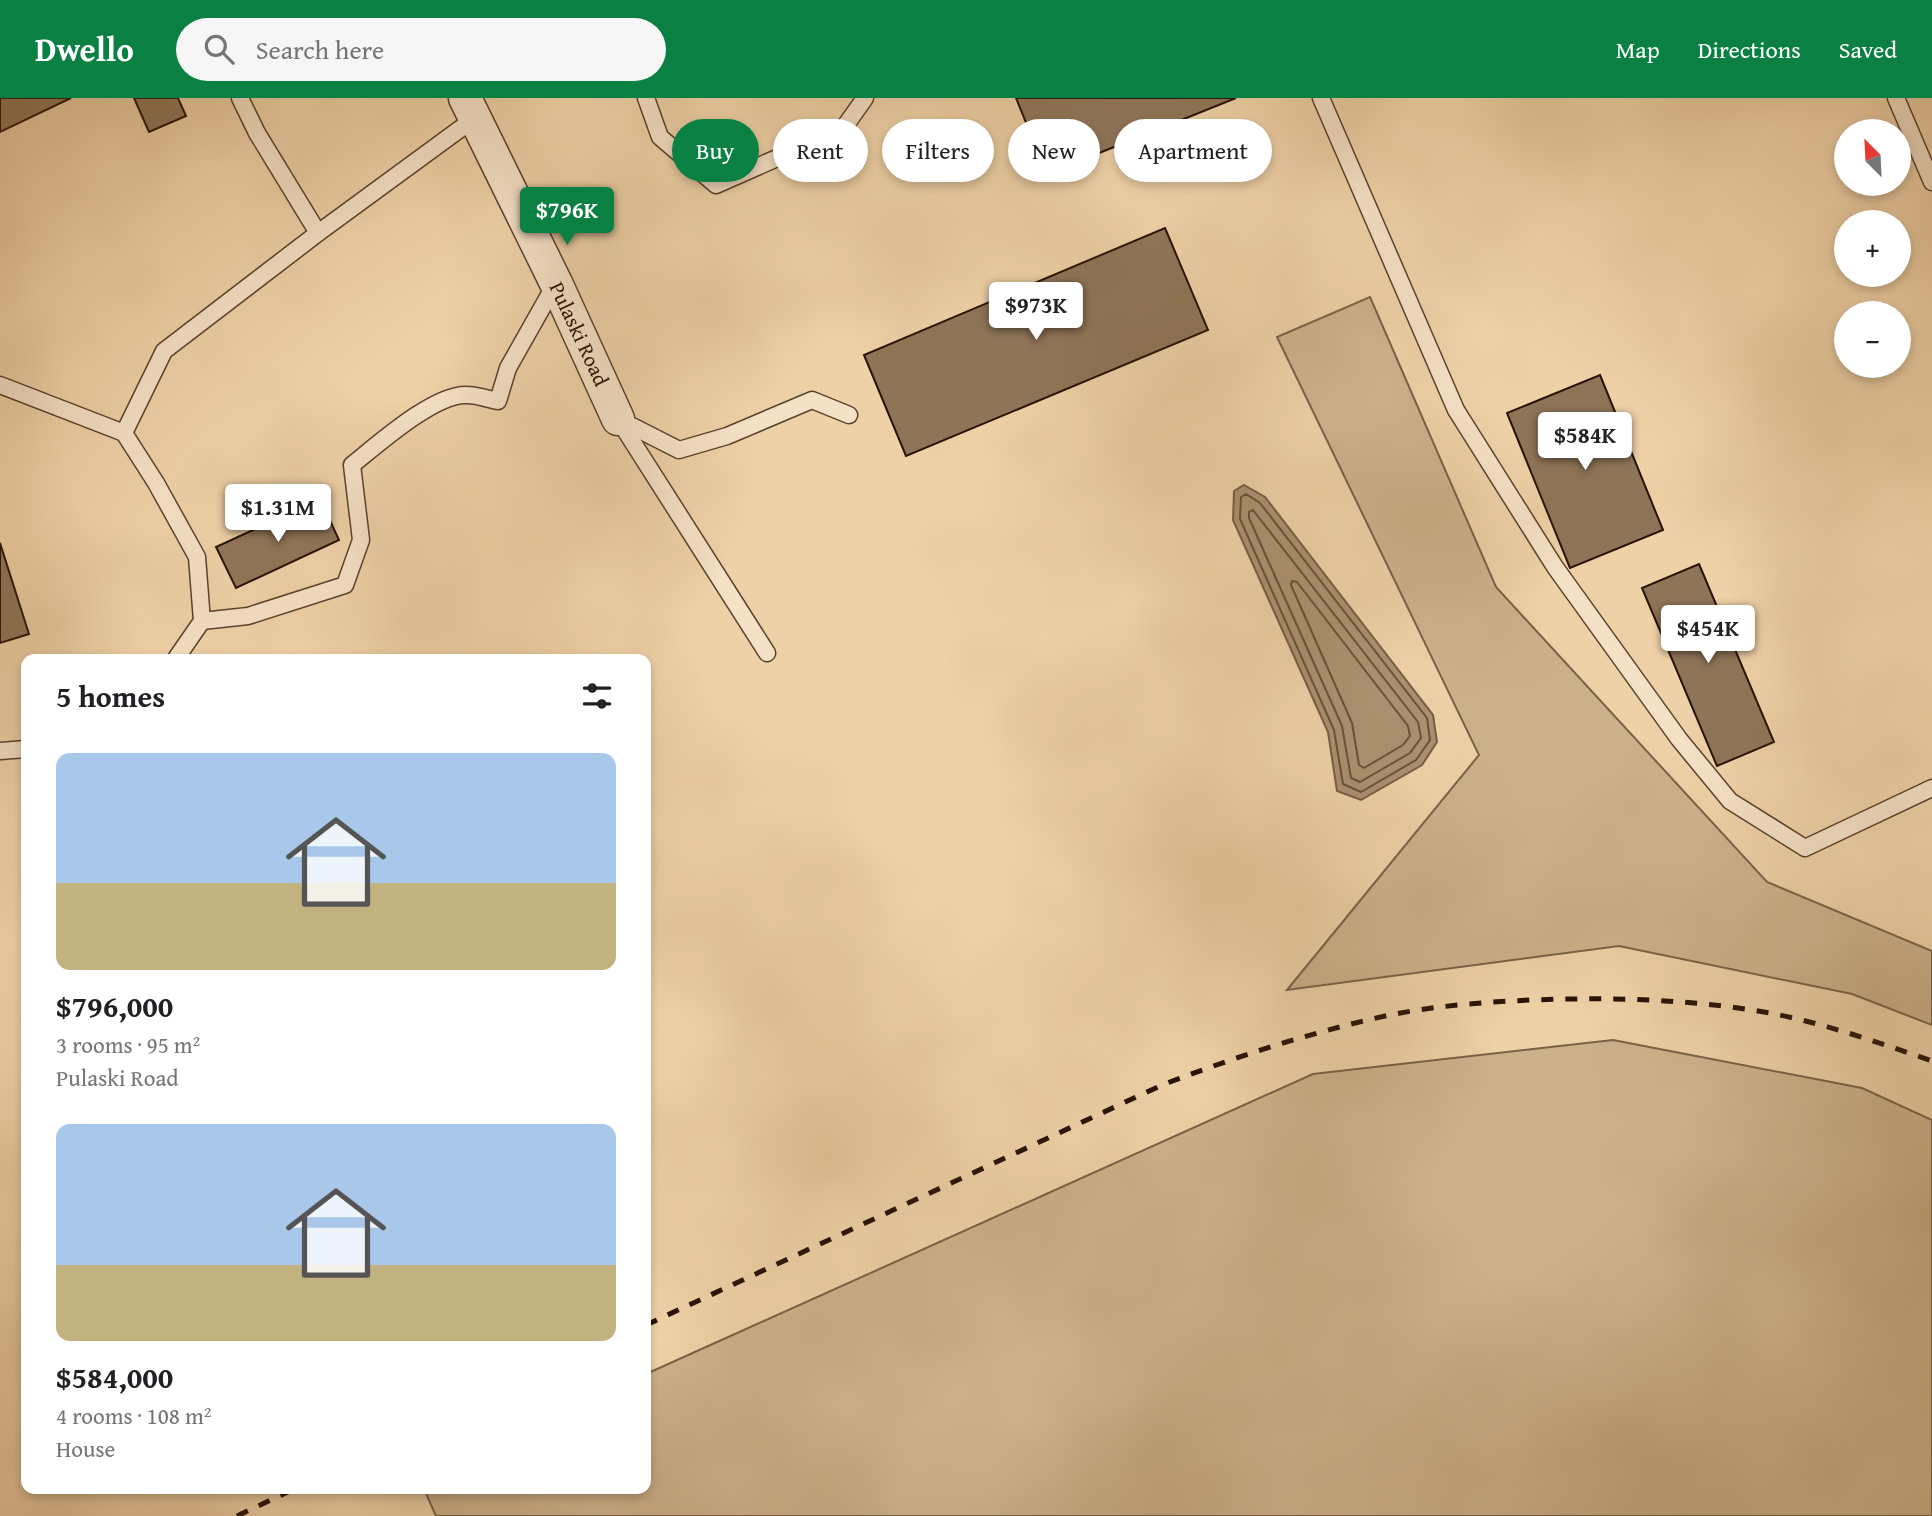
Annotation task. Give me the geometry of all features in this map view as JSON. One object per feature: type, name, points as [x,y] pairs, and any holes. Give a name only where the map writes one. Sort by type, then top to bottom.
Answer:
[{"type":"street","name":"Pulaski Road","points":[[470,108],[556,283],[618,419]]},
{"type":"lane","points":[[240,98],[257,132],[318,233]]},
{"type":"lane","points":[[646,98],[660,137],[716,185],[843,129],[865,98]]},
{"type":"lane","points":[[1321,98],[1456,410],[1555,568],[1679,739],[1730,801],[1805,848],[1932,789]]},
{"type":"lane","points":[[1896,98],[1932,181]]},
{"type":"lane","points":[[124,433],[164,351],[318,233],[470,108]]},
{"type":"lane","points":[[202,621],[248,615],[345,585],[361,540],[352,465],[435,404],[464,394],[498,401],[508,368],[556,283]]},
{"type":"lane","points":[[0,385],[124,433],[156,483],[197,557],[202,621],[180,654]]},
{"type":"lane","points":[[618,419],[679,450],[727,436],[812,400],[849,415]]},
{"type":"lane","points":[[618,419],[767,653]]},
{"type":"lane","points":[[0,751],[21,749]]},
{"type":"shaded area","points":[[1370,297],[1496,587],[1767,882],[1932,951],[1932,1025],[1852,994],[1619,946],[1287,990],[1479,755],[1277,337]]},
{"type":"shaded area","points":[[1613,1040],[1862,1088],[1932,1120],[1932,1516],[436,1516],[426,1494],[651,1494],[651,1372],[1313,1074]]},
{"type":"water","points":[[1244,485],[1265,497],[1433,715],[1437,742],[1422,765],[1361,800],[1337,791],[1328,732],[1233,520],[1234,491]]},
{"type":"building","points":[[0,98],[71,98],[0,132]]},
{"type":"building","points":[[134,98],[178,98],[186,116],[149,132]]},
{"type":"building","points":[[1016,98],[1236,98],[1184,119],[1114,119],[1114,147],[1100,153],[1100,119],[1025,119]]},
{"type":"building","points":[[1165,228],[1208,330],[906,456],[864,355]]},
{"type":"building","points":[[1600,375],[1663,530],[1570,568],[1507,413]]},
{"type":"building","points":[[320,499],[339,540],[236,588],[216,547]]},
{"type":"building","points":[[0,543],[29,634],[0,643]]},
{"type":"building","points":[[1699,564],[1774,742],[1717,766],[1642,588]]},
{"type":"railway","points":[[651,1323],[1162,1085],[1272,1046],[1385,1016],[1458,1005],[1532,1000],[1624,999],[1684,1002],[1795,1018],[1932,1061]]},
{"type":"railway","points":[[237,1516],[283,1494]]}]
